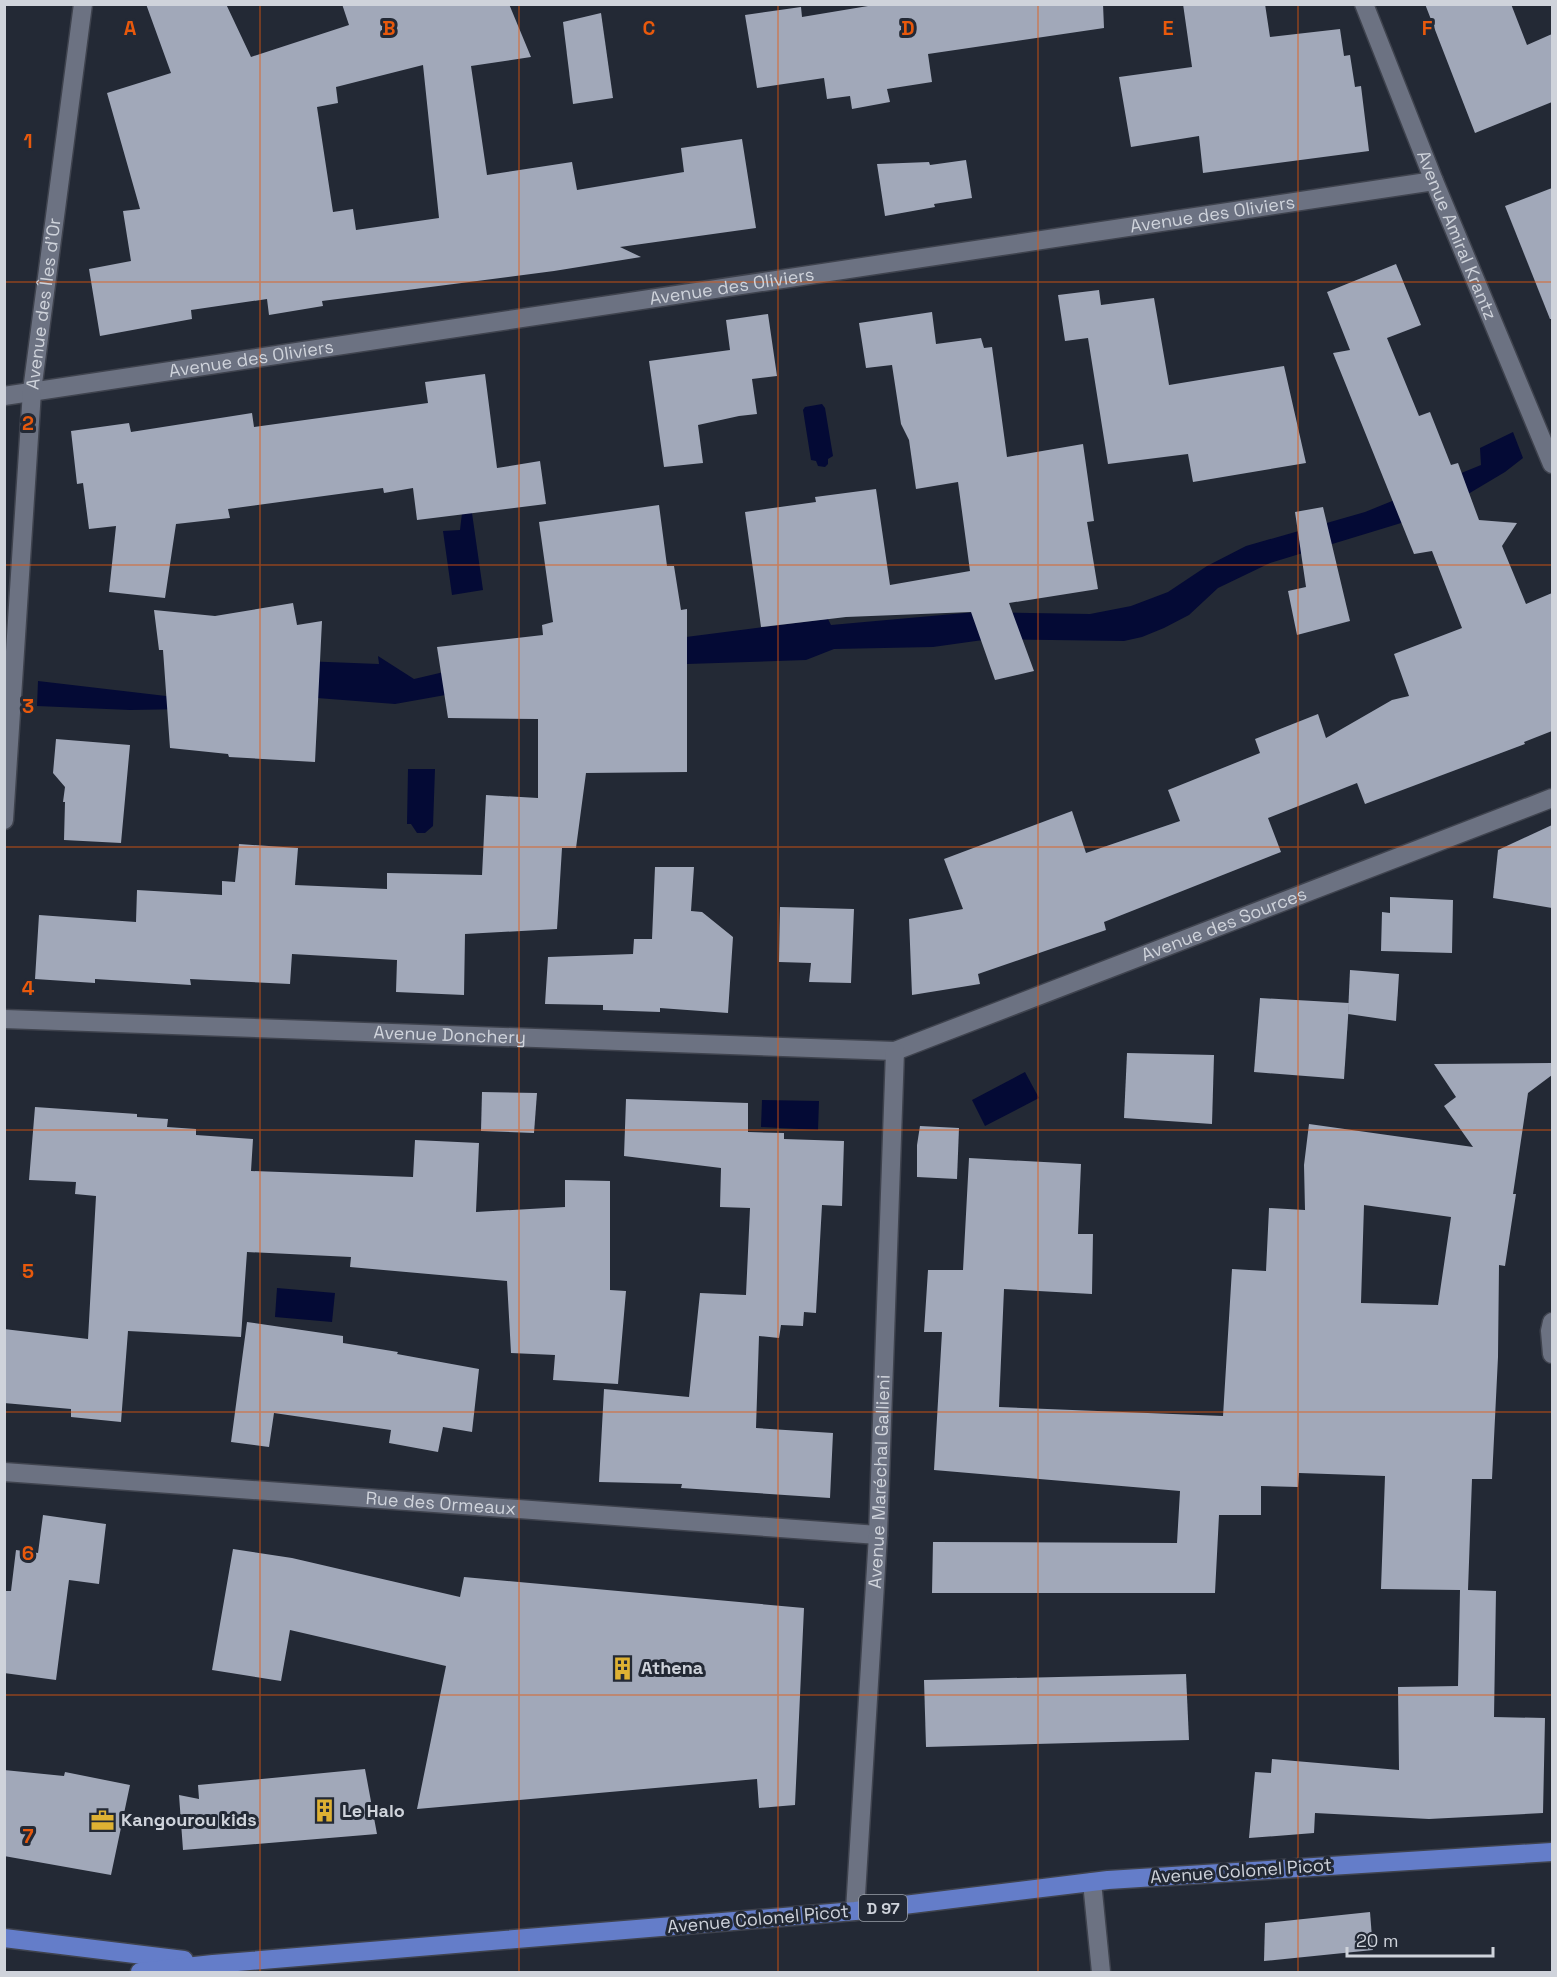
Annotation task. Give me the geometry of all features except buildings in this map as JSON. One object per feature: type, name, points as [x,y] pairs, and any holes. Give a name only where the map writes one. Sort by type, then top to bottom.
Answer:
[{"type":"main road","name":"Avenue Colonel Picot","points":[[141,1972],[213,1964],[855,1911],[1092,1882],[1552,1852]]},
{"type":"main road","name":"Avenue Colonel Picot","points":[[4,1938],[213,1964]]},
{"type":"street","name":"Avenue des Îles d'Or","points":[[4,820],[32,391],[83,4]]},
{"type":"street","name":"Avenue Amiral Krantz","points":[[1364,4],[1434,181],[1552,464]]},
{"type":"street","name":"Avenue des Oliviers","points":[[4,396],[1434,181]]},
{"type":"street","name":"Avenue des Sources","points":[[895,1051],[1552,798]]},
{"type":"street","name":"Avenue Donchery","points":[[4,1019],[895,1051]]},
{"type":"street","name":"Avenue Maréchal Gallieni","points":[[855,1911],[878,1535],[895,1051]]},
{"type":"street","points":[[1552,1322],[1550,1331],[1552,1354]]},
{"type":"street","name":"Rue des Ormeaux","points":[[4,1472],[878,1535]]},
{"type":"street","points":[[1092,1882],[1101,1972]]},
{"type":"shaded area","points":[[822,404],[825,408],[833,456],[828,459],[825,467],[818,466],[816,461],[811,460],[803,410],[805,407]]},
{"type":"shaded area","points":[[1513,432],[1523,458],[1505,472],[1458,500],[1411,520],[1270,563],[1218,588],[1189,615],[1142,637],[1124,641],[990,639],[933,647],[834,649],[806,660],[687,664],[636,661],[395,704],[317,698],[189,709],[130,710],[37,706],[38,681],[166,696],[302,661],[379,664],[378,656],[414,679],[538,650],[686,637],[828,619],[831,625],[976,612],[1090,614],[1131,606],[1168,592],[1207,566],[1246,546],[1365,512],[1481,465],[1480,448]]},
{"type":"shaded area","points":[[462,513],[472,513],[483,590],[452,595],[443,531],[460,530]]},
{"type":"shaded area","points":[[408,769],[435,769],[433,826],[425,833],[417,833],[411,824],[407,824]]},
{"type":"shaded area","points":[[1025,1072],[1039,1098],[985,1126],[972,1100]]},
{"type":"shaded area","points":[[762,1100],[819,1101],[818,1130],[761,1127]]},
{"type":"shaded area","points":[[277,1288],[335,1293],[332,1322],[275,1317]]},
{"type":"place","name":"Athena","points":[[623,1668]]},
{"type":"place","name":"Le Halo","points":[[324,1811]]},
{"type":"place","name":"Kangourou kids","points":[[103,1820]]}]
